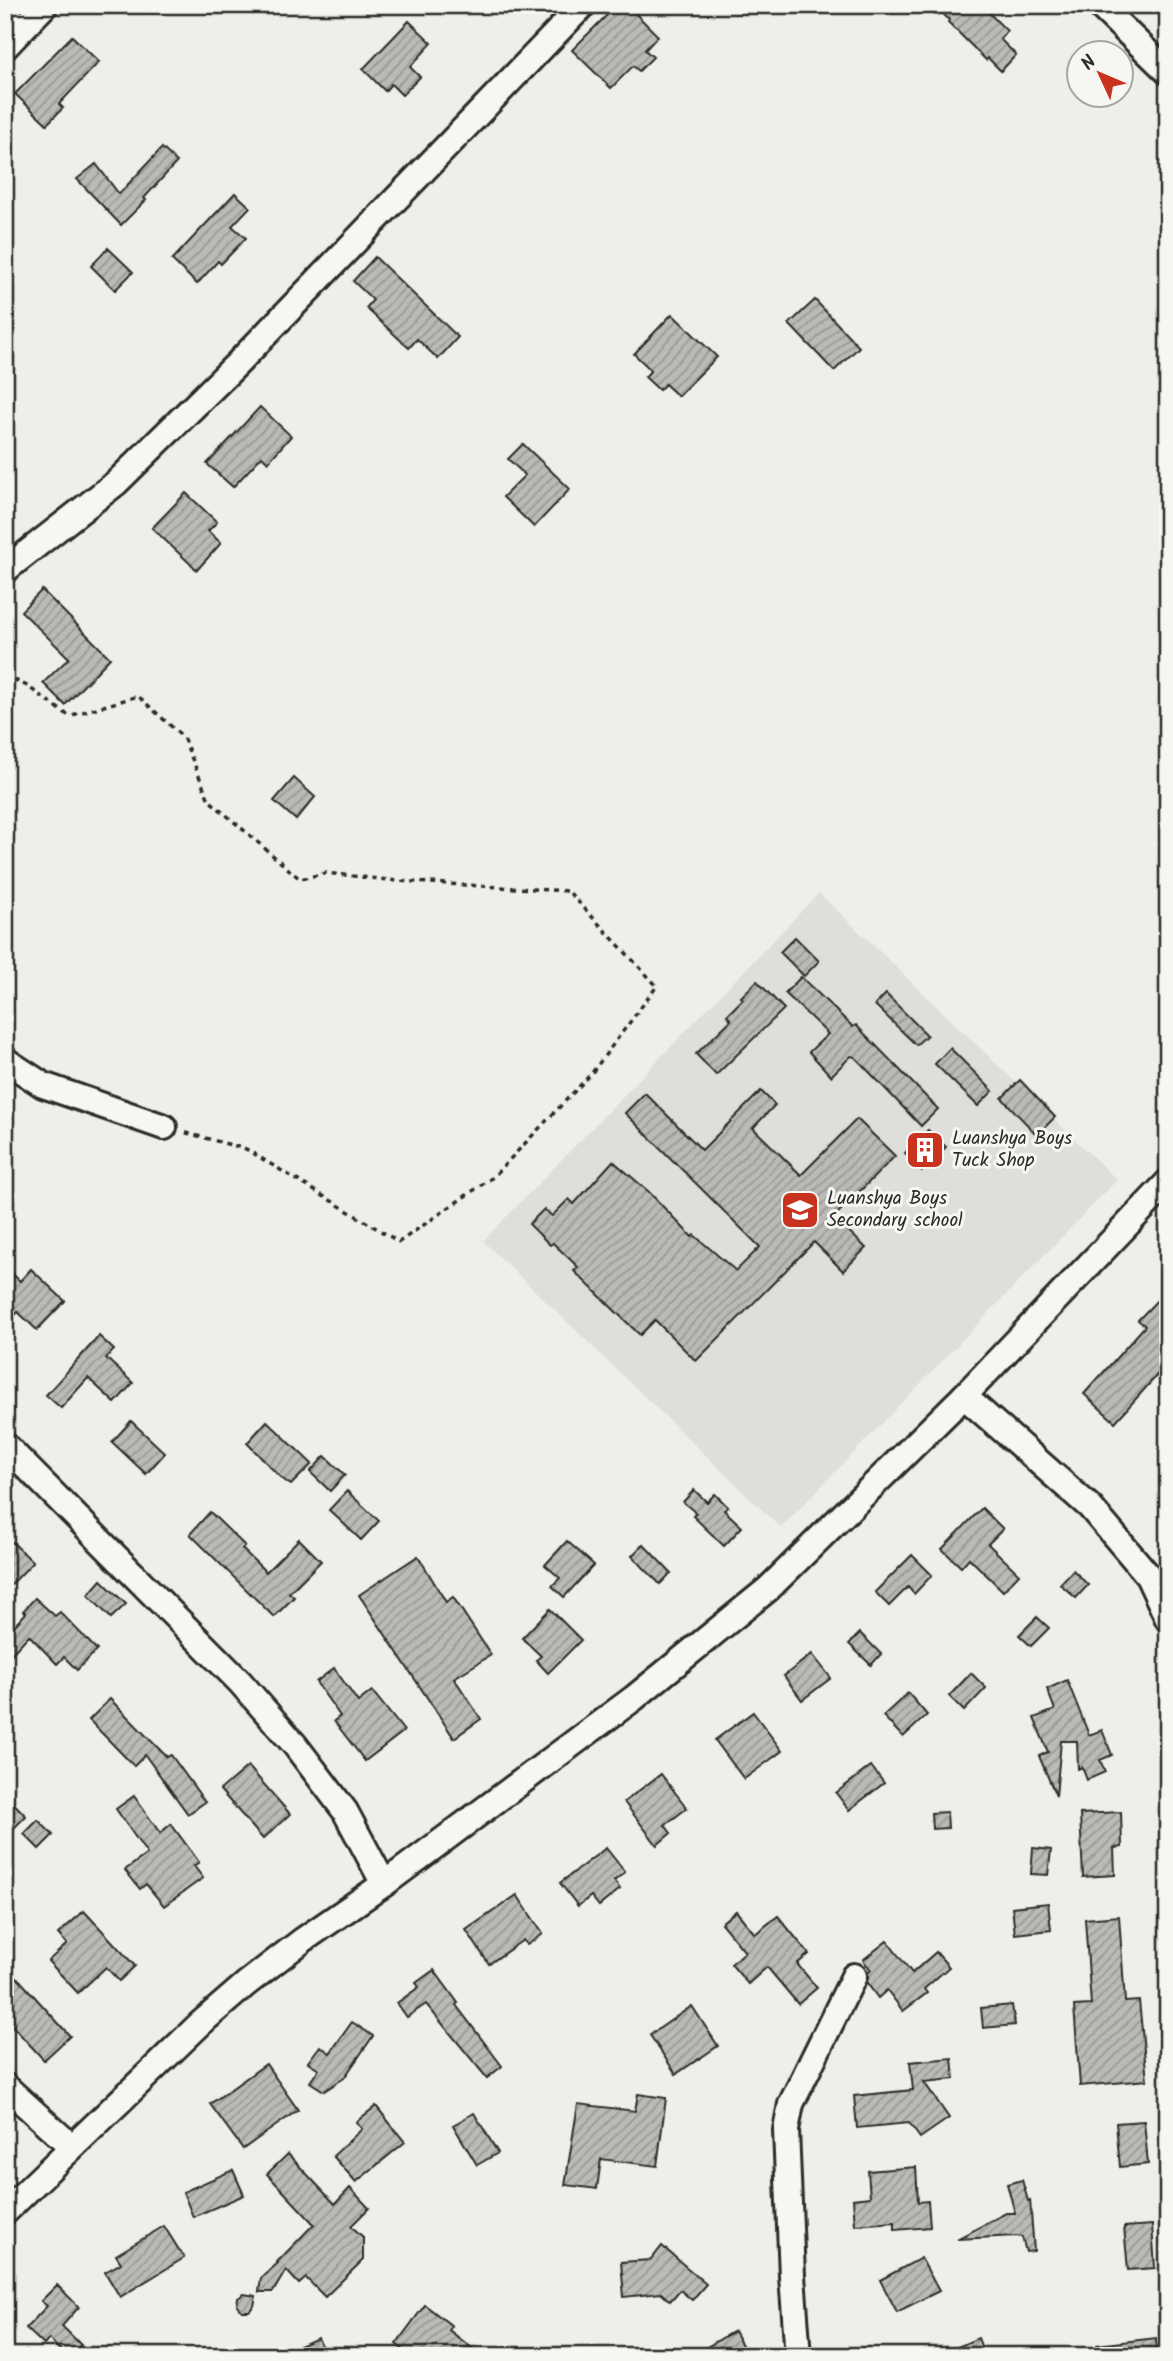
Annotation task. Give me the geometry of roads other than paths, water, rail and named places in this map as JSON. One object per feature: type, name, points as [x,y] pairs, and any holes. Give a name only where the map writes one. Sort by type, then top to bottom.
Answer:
[{"type":"street","points":[[11,30],[45,5]]},
{"type":"street","points":[[5,570],[126,473],[238,363],[583,5]]},
{"type":"street","points":[[1099,5],[1168,72]]},
{"type":"street","points":[[5,1060],[43,1085],[164,1127]]},
{"type":"street","points":[[5,2212],[201,2023],[246,1984],[634,1698],[768,1589],[964,1396],[1168,1182]]},
{"type":"street","points":[[964,1396],[1090,1507],[1147,1574],[1168,1619]]},
{"type":"street","points":[[5,1445],[240,1682],[295,1745],[345,1811],[384,1884]]},
{"type":"street","points":[[798,2356],[786,2130],[791,2104],[854,1976]]},
{"type":"street","points":[[5,2086],[71,2146]]},
{"type":"place","name":"Luanshya Boys Tuck Shop","points":[[925,1150]]},
{"type":"place","name":"Luanshya Boys Secondary school","points":[[800,1210]]}]
